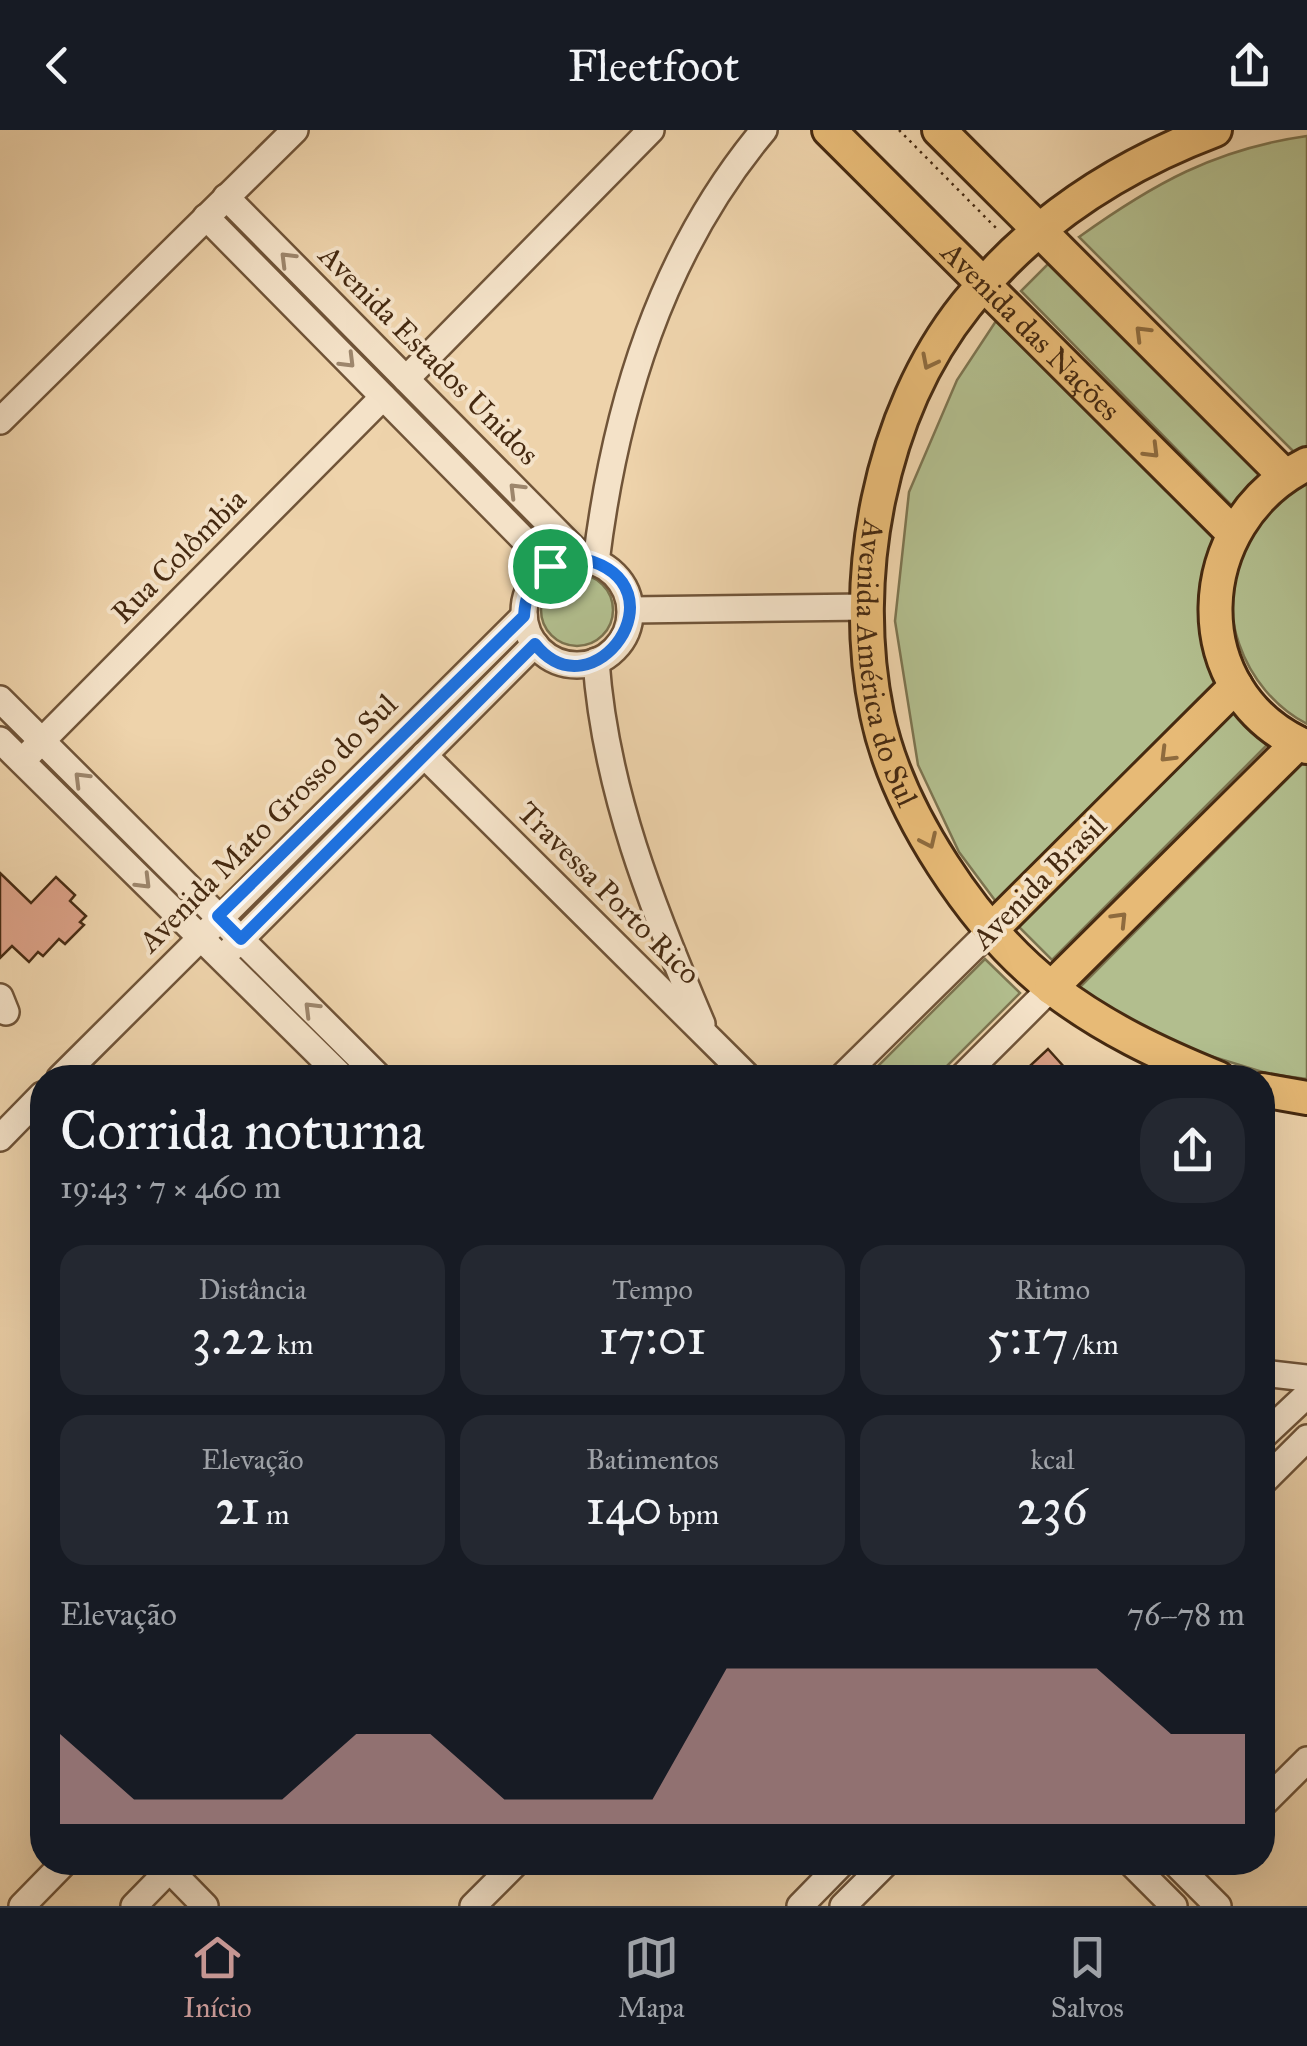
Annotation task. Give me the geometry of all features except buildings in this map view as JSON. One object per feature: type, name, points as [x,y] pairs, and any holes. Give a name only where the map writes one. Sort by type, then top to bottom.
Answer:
[{"type":"main road","name":"Avenida das Nações","points":[[828,130],[1232,532]]},
{"type":"main road","points":[[939,130],[1028,240],[1296,470],[1250,506],[1232,532],[1215,583],[1217,636],[1236,686],[1263,719],[1302,745],[1051,988]]},
{"type":"main road","name":"Avenida América do Sul","points":[[1186,1065],[1139,1046],[1051,988],[992,930],[939,863],[905,791],[877,716],[868,607],[884,478],[908,401],[938,344],[984,282],[1028,240],[1107,178],[1158,151],[1215,130]]},
{"type":"main road","name":"Avenida Brasil","points":[[992,930],[1236,686]]},
{"type":"main road","points":[[1275,1092],[1307,1098]]},
{"type":"street","points":[[0,421],[295,130]]},
{"type":"street","points":[[406,379],[652,130]]},
{"type":"street","points":[[590,561],[634,370],[695,230],[725,177],[764,130]]},
{"type":"street","name":"Avenida Estados Unidos","points":[[226,197],[590,561]]},
{"type":"street","name":"Avenida Estados Unidos","points":[[206,217],[550,566]]},
{"type":"street","name":"Rua Colômbia","points":[[22,761],[383,397]]},
{"type":"street","points":[[590,561],[618,577],[631,610],[622,641],[596,662],[566,664],[535,644],[524,616],[530,587],[550,566],[590,561]]},
{"type":"street","points":[[631,610],[868,607]]},
{"type":"street","name":"Avenida Mato Grosso do Sul","points":[[73,1065],[218,916],[524,616]]},
{"type":"street","name":"Avenida Mato Grosso do Sul","points":[[232,948],[535,644]]},
{"type":"street","points":[[596,662],[616,794],[671,951],[707,1036]]},
{"type":"street","points":[[0,699],[218,916],[232,948],[332,1065]]},
{"type":"street","points":[[0,740],[200,936],[232,948],[365,1065]]},
{"type":"street","name":"Travessa Porto Rico","points":[[424,755],[736,1065]]},
{"type":"street","name":"Avenida Brasil","points":[[855,1065],[992,930]]},
{"type":"street","points":[[974,1065],[1051,988]]},
{"type":"street","points":[[0,1138],[30,1108]]},
{"type":"street","points":[[1275,1374],[1307,1378]]},
{"type":"street","points":[[1275,1426],[1307,1395]]},
{"type":"street","points":[[1275,1470],[1307,1438]]},
{"type":"street","points":[[1275,1792],[1307,1760]]},
{"type":"street","points":[[22,1906],[52,1875]]},
{"type":"street","points":[[134,1906],[161,1875]]},
{"type":"street","points":[[179,1875],[205,1906]]},
{"type":"street","points":[[473,1906],[503,1875]]},
{"type":"street","points":[[800,1906],[830,1875]]},
{"type":"street","points":[[844,1906],[874,1875]]},
{"type":"street","points":[[1142,1875],[1170,1905],[1186,1875]]},
{"type":"street","points":[[1195,1875],[1218,1906]]},
{"type":"path","points":[[899,130],[1028,240]]},
{"type":"green space","points":[[1307,136],[1307,450],[1295,453],[1079,237],[1186,172],[1243,150]]},
{"type":"green space","points":[[1050,262],[1271,476],[1236,510],[1021,291]]},
{"type":"green space","points":[[998,318],[1218,543],[1218,683],[997,903],[959,852],[918,765],[895,621],[909,492],[957,380]]},
{"type":"green space","points":[[1307,481],[1307,724],[1265,690],[1250,668],[1239,644],[1232,592],[1236,565],[1259,522]]},
{"type":"green space","points":[[577,574],[591,576],[603,584],[611,596],[611,624],[603,636],[591,644],[577,646],[563,644],[551,636],[543,624],[541,610],[543,596],[551,584],[563,576]]},
{"type":"green space","points":[[1233,708],[1247,728],[1269,743],[1052,960],[1017,925]]},
{"type":"green space","points":[[1307,759],[1307,1079],[1275,1075],[1275,1065],[1240,1065],[1155,1039],[1079,988]]},
{"type":"green space","points":[[985,959],[1020,993],[948,1065],[879,1065]]},
{"type":"route","points":[[584,559],[604,566],[618,577],[631,610],[622,641],[596,662],[582,665],[552,658],[535,644],[241,939],[218,916],[524,616],[530,587],[550,566],[584,559]]}]
